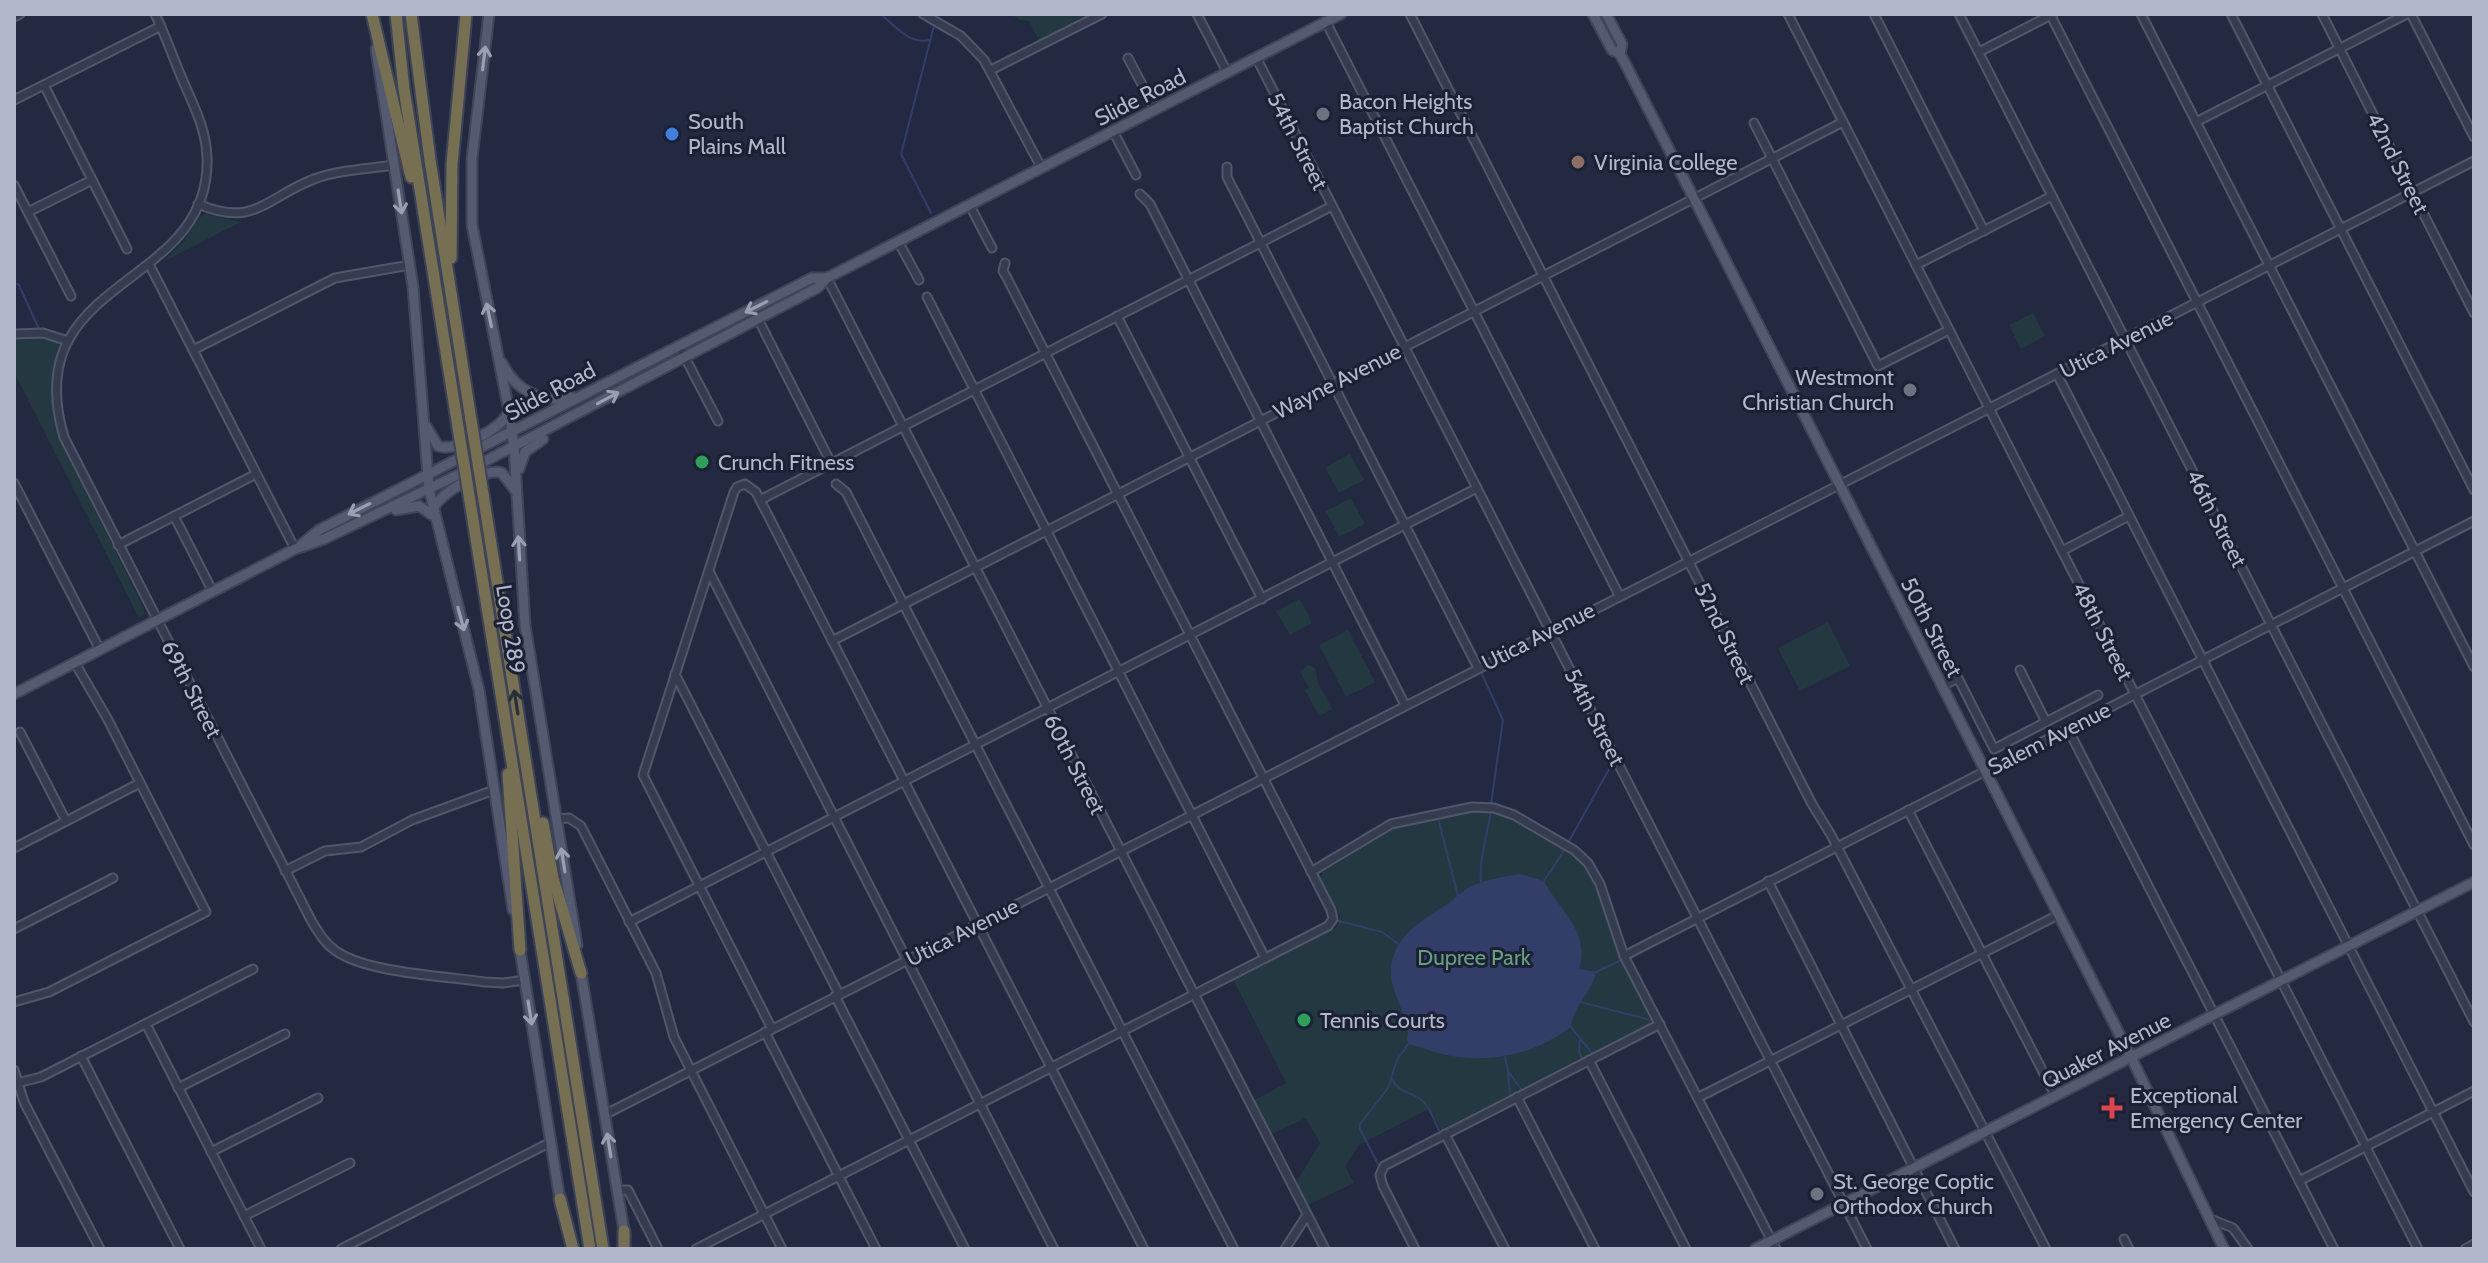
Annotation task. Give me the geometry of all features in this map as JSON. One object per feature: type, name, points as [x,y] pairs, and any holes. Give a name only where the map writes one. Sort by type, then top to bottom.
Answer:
[{"type":"highway","points":[[371,14],[427,231]]},
{"type":"highway","name":"Loop 289","points":[[396,14],[404,89],[590,1249]]},
{"type":"highway","name":"Loop 289","points":[[411,14],[423,114],[603,1249]]},
{"type":"highway","points":[[459,342],[452,266],[450,192],[466,14]]},
{"type":"highway","points":[[502,701],[520,950]]},
{"type":"highway","points":[[521,730],[533,769],[553,878],[581,973]]},
{"type":"highway","points":[[560,1199],[570,1249]]},
{"type":"highway","points":[[624,1231],[626,1249]]},
{"type":"main road","points":[[371,14],[416,311],[429,489],[479,690],[560,1199]]},
{"type":"main road","points":[[489,14],[473,147],[471,191],[475,248],[509,411],[525,625],[624,1231]]},
{"type":"main road","name":"Slide Road","points":[[14,694],[295,549],[366,520],[514,447],[817,288],[827,278],[1341,14]]},
{"type":"main road","name":"50th Street","points":[[1593,14],[1612,50],[1620,54],[2131,1057],[2224,1249]]},
{"type":"main road","name":"50th Street","points":[[1606,14],[1622,44],[1620,54]]},
{"type":"main road","name":"Slide Road","points":[[295,549],[319,530],[586,392],[812,278],[827,278]]},
{"type":"main road","points":[[496,352],[514,381],[532,394],[561,400],[586,392]]},
{"type":"main road","points":[[424,423],[438,446],[450,449],[498,426],[507,418],[509,411]]},
{"type":"main road","points":[[517,492],[522,455],[532,444],[554,433],[566,420]]},
{"type":"main road","points":[[434,515],[437,501],[444,494],[493,471],[506,476],[517,492]]},
{"type":"main road","points":[[366,520],[411,505],[424,508],[434,515]]},
{"type":"main road","name":"Quaker Avenue","points":[[1755,1249],[1774,1245],[1844,1204],[2474,882]]},
{"type":"street","points":[[14,17],[20,14]]},
{"type":"street","name":"69th Street","points":[[155,14],[199,115],[207,167],[198,204],[176,241],[98,302],[68,341],[58,373],[57,400],[60,423],[69,448],[323,940],[349,959],[377,967],[485,982],[525,980]]},
{"type":"street","points":[[923,14],[961,36],[991,70],[1041,167]]},
{"type":"street","points":[[991,70],[1102,14]]},
{"type":"street","points":[[1197,14],[1227,72]]},
{"type":"street","name":"52nd Street","points":[[1410,14],[1689,560],[1708,603],[1987,1131],[2046,1249]]},
{"type":"street","name":"48th Street","points":[[1788,14],[2418,1249]]},
{"type":"street","points":[[1874,14],[1984,231]]},
{"type":"street","name":"46th Street","points":[[1959,14],[2474,1022]]},
{"type":"street","points":[[1979,52],[2051,14],[2474,845]]},
{"type":"street","points":[[2141,14],[2474,667]]},
{"type":"street","points":[[2231,14],[2474,490]]},
{"type":"street","name":"42nd Street","points":[[2322,14],[2474,313]]},
{"type":"street","points":[[2196,122],[2409,14],[2474,137]]},
{"type":"street","points":[[1326,22],[1619,595]]},
{"type":"street","points":[[14,99],[161,26]]},
{"type":"street","name":"54th Street","points":[[1256,57],[1867,1249]]},
{"type":"street","points":[[1128,58],[1155,109]]},
{"type":"street","points":[[44,85],[127,249]]},
{"type":"street","name":"Wayne Avenue","points":[[832,641],[1843,122]]},
{"type":"street","points":[[1754,123],[1878,366],[1949,330]]},
{"type":"street","points":[[1113,131],[1136,175]]},
{"type":"street","name":"Utica Avenue","points":[[604,1115],[2474,161]]},
{"type":"street","points":[[198,204],[220,213],[243,213],[323,177],[394,165]]},
{"type":"street","points":[[1227,167],[1227,177],[1478,668]]},
{"type":"street","points":[[28,212],[92,180]]},
{"type":"street","points":[[14,185],[71,296]]},
{"type":"street","points":[[1140,194],[1148,200],[1405,705]]},
{"type":"street","points":[[1916,265],[2052,196]]},
{"type":"street","points":[[969,204],[992,248]]},
{"type":"street","points":[[760,500],[1332,206]]},
{"type":"street","points":[[898,241],[919,280]]},
{"type":"street","points":[[696,1249],[1328,926],[1333,919],[1003,271],[1005,263]]},
{"type":"street","points":[[149,264],[295,549]]},
{"type":"street","points":[[193,350],[335,278],[410,265]]},
{"type":"street","name":"60th Street","points":[[827,278],[1325,1249]]},
{"type":"street","points":[[927,297],[1265,958]]},
{"type":"street","points":[[1117,316],[1262,599]]},
{"type":"street","points":[[758,319],[831,463]]},
{"type":"street","points":[[14,334],[43,333],[68,341]]},
{"type":"street","points":[[679,346],[718,421]]},
{"type":"street","points":[[2057,374],[2474,1192]]},
{"type":"street","points":[[118,545],[256,474]]},
{"type":"street","points":[[14,483],[100,650]]},
{"type":"street","points":[[876,1249],[644,779],[644,768],[734,492],[741,484],[753,488],[760,500],[1144,1249]]},
{"type":"street","points":[[836,484],[846,492],[1234,1249]]},
{"type":"street","points":[[629,922],[1477,488]]},
{"type":"street","points":[[174,516],[213,592]]},
{"type":"street","points":[[2062,551],[2129,516]]},
{"type":"street","name":"Salem Avenue","points":[[1624,956],[2474,521]]},
{"type":"street","points":[[709,571],[1054,1249]]},
{"type":"street","points":[[14,1002],[49,992],[206,912],[75,663]]},
{"type":"street","points":[[2020,670],[2046,722]]},
{"type":"street","points":[[675,674],[965,1249]]},
{"type":"street","points":[[1942,686],[1958,678],[1994,749],[2098,695]]},
{"type":"street","points":[[2073,708],[2080,723]]},
{"type":"street","points":[[1961,724],[1977,716]]},
{"type":"street","points":[[2068,729],[2334,1249]]},
{"type":"street","points":[[20,732],[66,821]]},
{"type":"street","points":[[2026,733],[2033,747]]},
{"type":"street","points":[[14,848],[140,783]]},
{"type":"street","points":[[285,871],[325,851],[361,847],[412,820],[494,790]]},
{"type":"street","points":[[1311,872],[1391,824],[1477,807],[1498,809],[1514,815],[1574,850],[1587,862],[1600,884],[1624,956],[1774,1245]]},
{"type":"street","points":[[1908,810],[2055,1095]]},
{"type":"street","points":[[557,819],[571,818],[581,826],[656,973],[674,1037],[782,1249]]},
{"type":"street","points":[[14,929],[113,878]]},
{"type":"street","points":[[1768,881],[1955,1249]]},
{"type":"street","points":[[1699,1097],[2058,915]]},
{"type":"street","points":[[17,1083],[41,1077],[253,969]]},
{"type":"street","points":[[146,1024],[261,1249]]},
{"type":"street","points":[[1415,1249],[1383,1186],[1380,1175],[1384,1166],[1660,1024]]},
{"type":"street","points":[[178,1088],[285,1034]]},
{"type":"street","points":[[81,1056],[180,1249]]},
{"type":"street","points":[[1589,1060],[1686,1249]]},
{"type":"street","points":[[14,1070],[17,1083],[100,1249]]},
{"type":"street","points":[[2299,1181],[2474,1091]]},
{"type":"street","points":[[1517,1097],[1595,1249]]},
{"type":"street","points":[[211,1152],[318,1098]]},
{"type":"street","points":[[1445,1134],[1505,1249]]},
{"type":"street","points":[[341,1249],[551,1142]]},
{"type":"street","points":[[244,1216],[350,1163]]},
{"type":"street","points":[[616,1190],[628,1190],[658,1249]]},
{"type":"street","points":[[1285,1249],[1307,1215]]},
{"type":"street","points":[[2208,1218],[2233,1228],[2248,1249]]},
{"type":"street","points":[[2124,1239],[2129,1249]]},
{"type":"street","points":[[2465,1249],[2474,1244]]},
{"type":"green space","points":[[1011,14],[1089,14],[1039,40],[1029,21]]},
{"type":"green space","points":[[205,214],[241,222],[163,262],[184,241]]},
{"type":"green space","points":[[2033,313],[2045,336],[2021,349],[2009,325]]},
{"type":"green space","points":[[34,337],[60,345],[54,399],[60,437],[144,609],[144,614],[139,618],[14,372],[14,339]]},
{"type":"green space","points":[[1350,454],[1364,480],[1339,493],[1325,467]]},
{"type":"green space","points":[[1351,498],[1365,524],[1339,537],[1326,511]]},
{"type":"green space","points":[[1300,599],[1312,623],[1290,635],[1276,611]]},
{"type":"green space","points":[[1828,622],[1850,666],[1800,691],[1778,648]]},
{"type":"green space","points":[[1348,630],[1375,682],[1346,697],[1319,645]]},
{"type":"green space","points":[[1308,665],[1315,668],[1318,683],[1332,709],[1319,716],[1305,690],[1309,688],[1300,671]]},
{"type":"green space","name":"Dupree Park","points":[[1484,811],[1521,824],[1582,863],[1597,890],[1617,951],[1652,1019],[1649,1024],[1442,1130],[1429,1109],[1359,1145],[1345,1166],[1354,1183],[1308,1205],[1296,1183],[1320,1143],[1306,1118],[1272,1134],[1253,1101],[1286,1083],[1233,979],[1337,927],[1340,916],[1321,879],[1323,872],[1393,829]]},
{"type":"water","points":[[1520,874],[1544,881],[1577,932],[1582,956],[1579,969],[1596,972],[1575,1012],[1571,1027],[1528,1050],[1496,1057],[1463,1057],[1411,1045],[1407,1040],[1407,1025],[1391,974],[1392,962],[1401,941],[1408,932],[1466,889],[1485,881]]},
{"type":"waterway","points":[[880,14],[909,37],[929,40]]},
{"type":"waterway","points":[[931,213],[901,154],[934,26]]},
{"type":"waterway","points":[[14,282],[19,285],[38,327]]},
{"type":"waterway","points":[[1481,672],[1503,720],[1491,804]]},
{"type":"waterway","points":[[1568,843],[1613,762]]},
{"type":"waterway","points":[[1481,884],[1482,856],[1491,811]]},
{"type":"waterway","points":[[1438,818],[1458,896]]},
{"type":"waterway","points":[[1544,881],[1565,849]]},
{"type":"waterway","points":[[1335,920],[1382,932],[1398,944]]},
{"type":"waterway","points":[[1596,972],[1621,960]]},
{"type":"waterway","points":[[1580,1002],[1651,1020]]},
{"type":"waterway","points":[[1571,1027],[1592,1053]]},
{"type":"waterway","points":[[1580,1040],[1582,1058]]},
{"type":"waterway","points":[[1379,1166],[1360,1124],[1388,1088],[1397,1060],[1409,1043]]},
{"type":"waterway","points":[[1505,1057],[1508,1071],[1521,1089]]},
{"type":"waterway","points":[[1508,1072],[1510,1095]]},
{"type":"waterway","points":[[1392,1079],[1399,1088],[1424,1102],[1440,1132]]},
{"type":"place","name":"Bacon Heights Baptist Church","points":[[1323,114]]},
{"type":"place","name":"South Plains Mall","points":[[672,134]]},
{"type":"place","name":"Virginia College","points":[[1578,162]]},
{"type":"place","name":"Westmont Christian Church","points":[[1910,390]]},
{"type":"place","name":"Crunch Fitness","points":[[702,462]]},
{"type":"place","name":"Tennis Courts","points":[[1304,1020]]},
{"type":"place","name":"Exceptional Emergency Center","points":[[2112,1108]]},
{"type":"place","name":"St. George Coptic Orthodox Church","points":[[1817,1194]]}]
